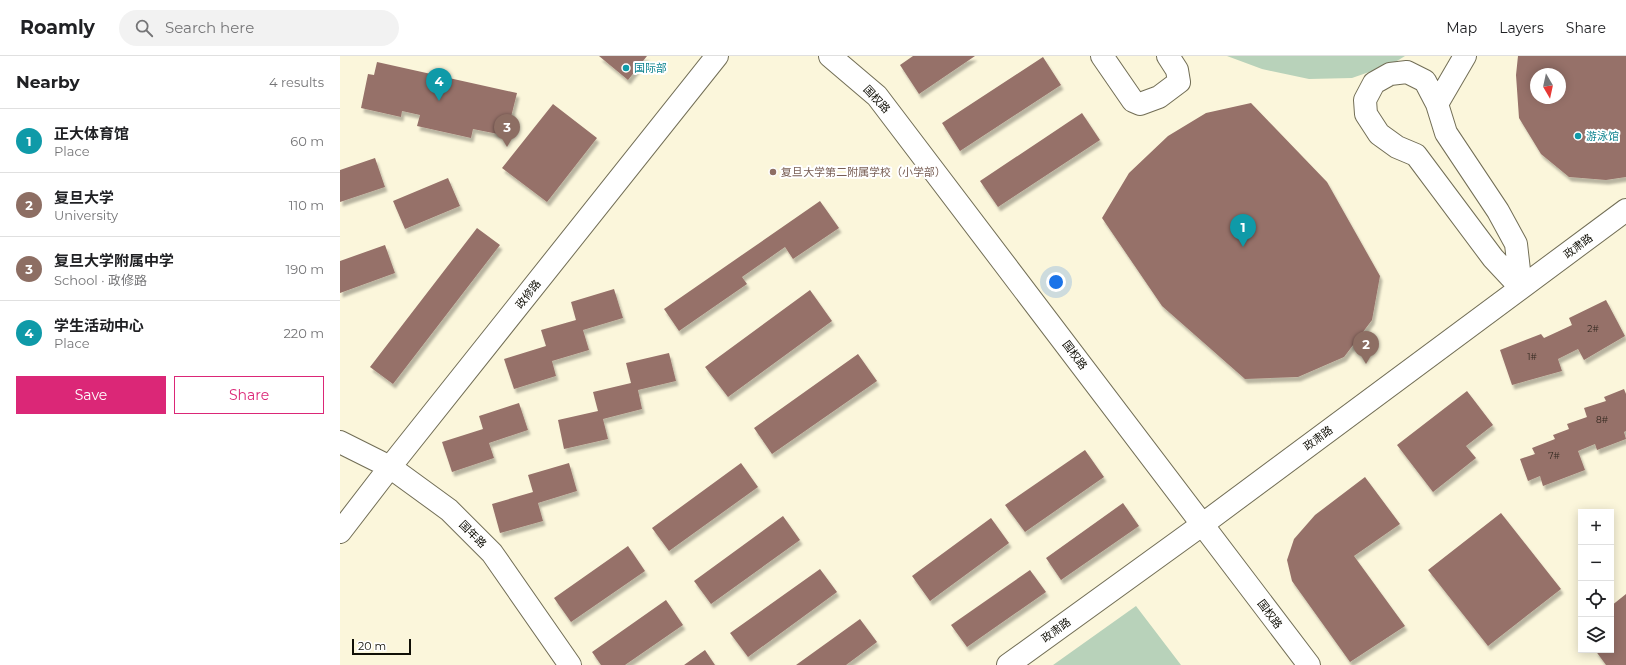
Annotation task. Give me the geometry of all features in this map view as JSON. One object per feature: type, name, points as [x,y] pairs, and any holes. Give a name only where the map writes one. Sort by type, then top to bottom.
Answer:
[{"type":"street","name":"政修路","points":[[340,532],[717,56]]},
{"type":"street","name":"国权路","points":[[830,56],[877,96],[1309,665]]},
{"type":"street","points":[[1102,56],[1133,102],[1140,104],[1159,97],[1179,82],[1177,70],[1168,56]]},
{"type":"street","points":[[1437,104],[1465,56]]},
{"type":"street","points":[[1407,72],[1425,82],[1437,104],[1446,133],[1498,211],[1516,244],[1522,288],[1493,258],[1416,155],[1396,147],[1379,134],[1366,114],[1365,100],[1374,83],[1390,74],[1407,72]]},
{"type":"street","name":"政肃路","points":[[1008,665],[1203,524],[1626,210]]},
{"type":"street","name":"国年路","points":[[340,442],[390,467],[449,510],[492,553],[570,665]]},
{"type":"green space","points":[[1227,56],[1405,56],[1392,64],[1352,78],[1309,79],[1262,69]]},
{"type":"green space","points":[[1136,606],[1181,665],[1053,665]]},
{"type":"building","name":"国际部","points":[[599,56],[647,56],[628,80]]},
{"type":"building","points":[[913,56],[975,56],[919,94],[900,65]]},
{"type":"building","name":"游泳馆","points":[[1518,56],[1626,56],[1626,177],[1606,180],[1569,177],[1541,154],[1519,118],[1516,75]]},
{"type":"building","points":[[1043,57],[1061,85],[960,151],[942,123]]},
{"type":"building","points":[[377,62],[517,93],[509,125],[501,123],[498,134],[473,129],[471,138],[417,126],[420,115],[402,111],[401,117],[361,108],[368,74],[374,75]]},
{"type":"building","points":[[1251,103],[1327,182],[1380,276],[1372,320],[1344,357],[1298,377],[1245,379],[1162,306],[1102,218],[1129,173],[1168,136],[1206,113]]},
{"type":"building","points":[[553,104],[597,138],[547,202],[502,168]]},
{"type":"building","points":[[1082,113],[1100,140],[998,207],[980,181]]},
{"type":"building","points":[[375,158],[385,187],[340,202],[340,170]]},
{"type":"building","points":[[448,178],[460,206],[405,229],[393,201]]},
{"type":"building","points":[[820,201],[839,228],[793,259],[785,247],[742,277],[747,284],[679,331],[664,309]]},
{"type":"building","points":[[477,228],[500,245],[393,384],[370,367]]},
{"type":"building","points":[[385,245],[395,273],[340,293],[340,261]]},
{"type":"building","points":[[614,289],[623,318],[583,330],[589,350],[552,361],[556,376],[514,389],[504,359],[546,346],[541,330],[576,320],[571,302]]},
{"type":"building","points":[[810,290],[832,321],[728,397],[705,367]]},
{"type":"building","points":[[1606,300],[1625,336],[1584,360],[1578,349],[1558,359],[1562,371],[1512,385],[1500,350],[1541,334],[1544,338],[1572,325],[1569,318]]},
{"type":"building","points":[[669,353],[676,381],[638,390],[642,409],[603,419],[608,439],[564,449],[558,420],[598,411],[593,392],[631,383],[626,363]]},
{"type":"building","points":[[858,354],[877,381],[772,454],[754,428]]},
{"type":"building","points":[[1624,389],[1626,394],[1626,431],[1624,432],[1626,439],[1597,450],[1595,444],[1578,451],[1585,470],[1543,486],[1540,476],[1528,481],[1520,459],[1535,454],[1532,448],[1555,439],[1553,435],[1569,429],[1567,424],[1587,417],[1584,408],[1606,401],[1604,397]]},
{"type":"building","points":[[1467,391],[1493,425],[1466,446],[1476,458],[1433,492],[1397,445]]},
{"type":"building","points":[[519,403],[528,430],[489,443],[494,458],[452,472],[442,442],[483,429],[479,416]]},
{"type":"building","points":[[1085,450],[1104,477],[1025,532],[1005,505]]},
{"type":"building","points":[[569,463],[577,491],[538,503],[543,521],[500,533],[492,504],[533,492],[528,475]]},
{"type":"building","points":[[741,463],[758,487],[669,551],[652,528]]},
{"type":"building","points":[[1365,477],[1400,524],[1354,556],[1405,626],[1350,662],[1292,581],[1287,560],[1294,539],[1315,515]]},
{"type":"building","points":[[1123,503],[1139,526],[1061,580],[1046,558]]},
{"type":"building","points":[[1501,513],[1561,589],[1488,646],[1428,570]]},
{"type":"building","points":[[783,516],[800,540],[711,604],[694,581]]},
{"type":"building","points":[[991,518],[1009,543],[930,601],[912,576]]},
{"type":"building","points":[[628,546],[645,571],[571,622],[554,598]]},
{"type":"building","points":[[820,569],[837,592],[748,657],[730,633]]},
{"type":"building","points":[[1030,570],[1046,592],[967,647],[951,625]]},
{"type":"building","points":[[1626,594],[1626,665],[1606,665],[1597,653],[1614,653],[1614,604]]},
{"type":"building","points":[[666,600],[683,625],[625,665],[601,665],[592,652]]},
{"type":"building","points":[[860,619],[877,642],[846,665],[796,665]]},
{"type":"building","points":[[705,650],[715,665],[684,665]]},
{"type":"place","name":"国际部","points":[[626,68]]},
{"type":"place","name":"学生活动中心","points":[[439,101]]},
{"type":"place","name":"游泳馆","points":[[1578,136]]},
{"type":"place","name":"复旦大学附属中学","points":[[507,147]]},
{"type":"place","name":"复旦大学第二附属学校（小学部）","points":[[773,172]]},
{"type":"place","name":"正大体育馆","points":[[1243,247]]},
{"type":"place","name":"复旦大学","points":[[1366,364]]}]
